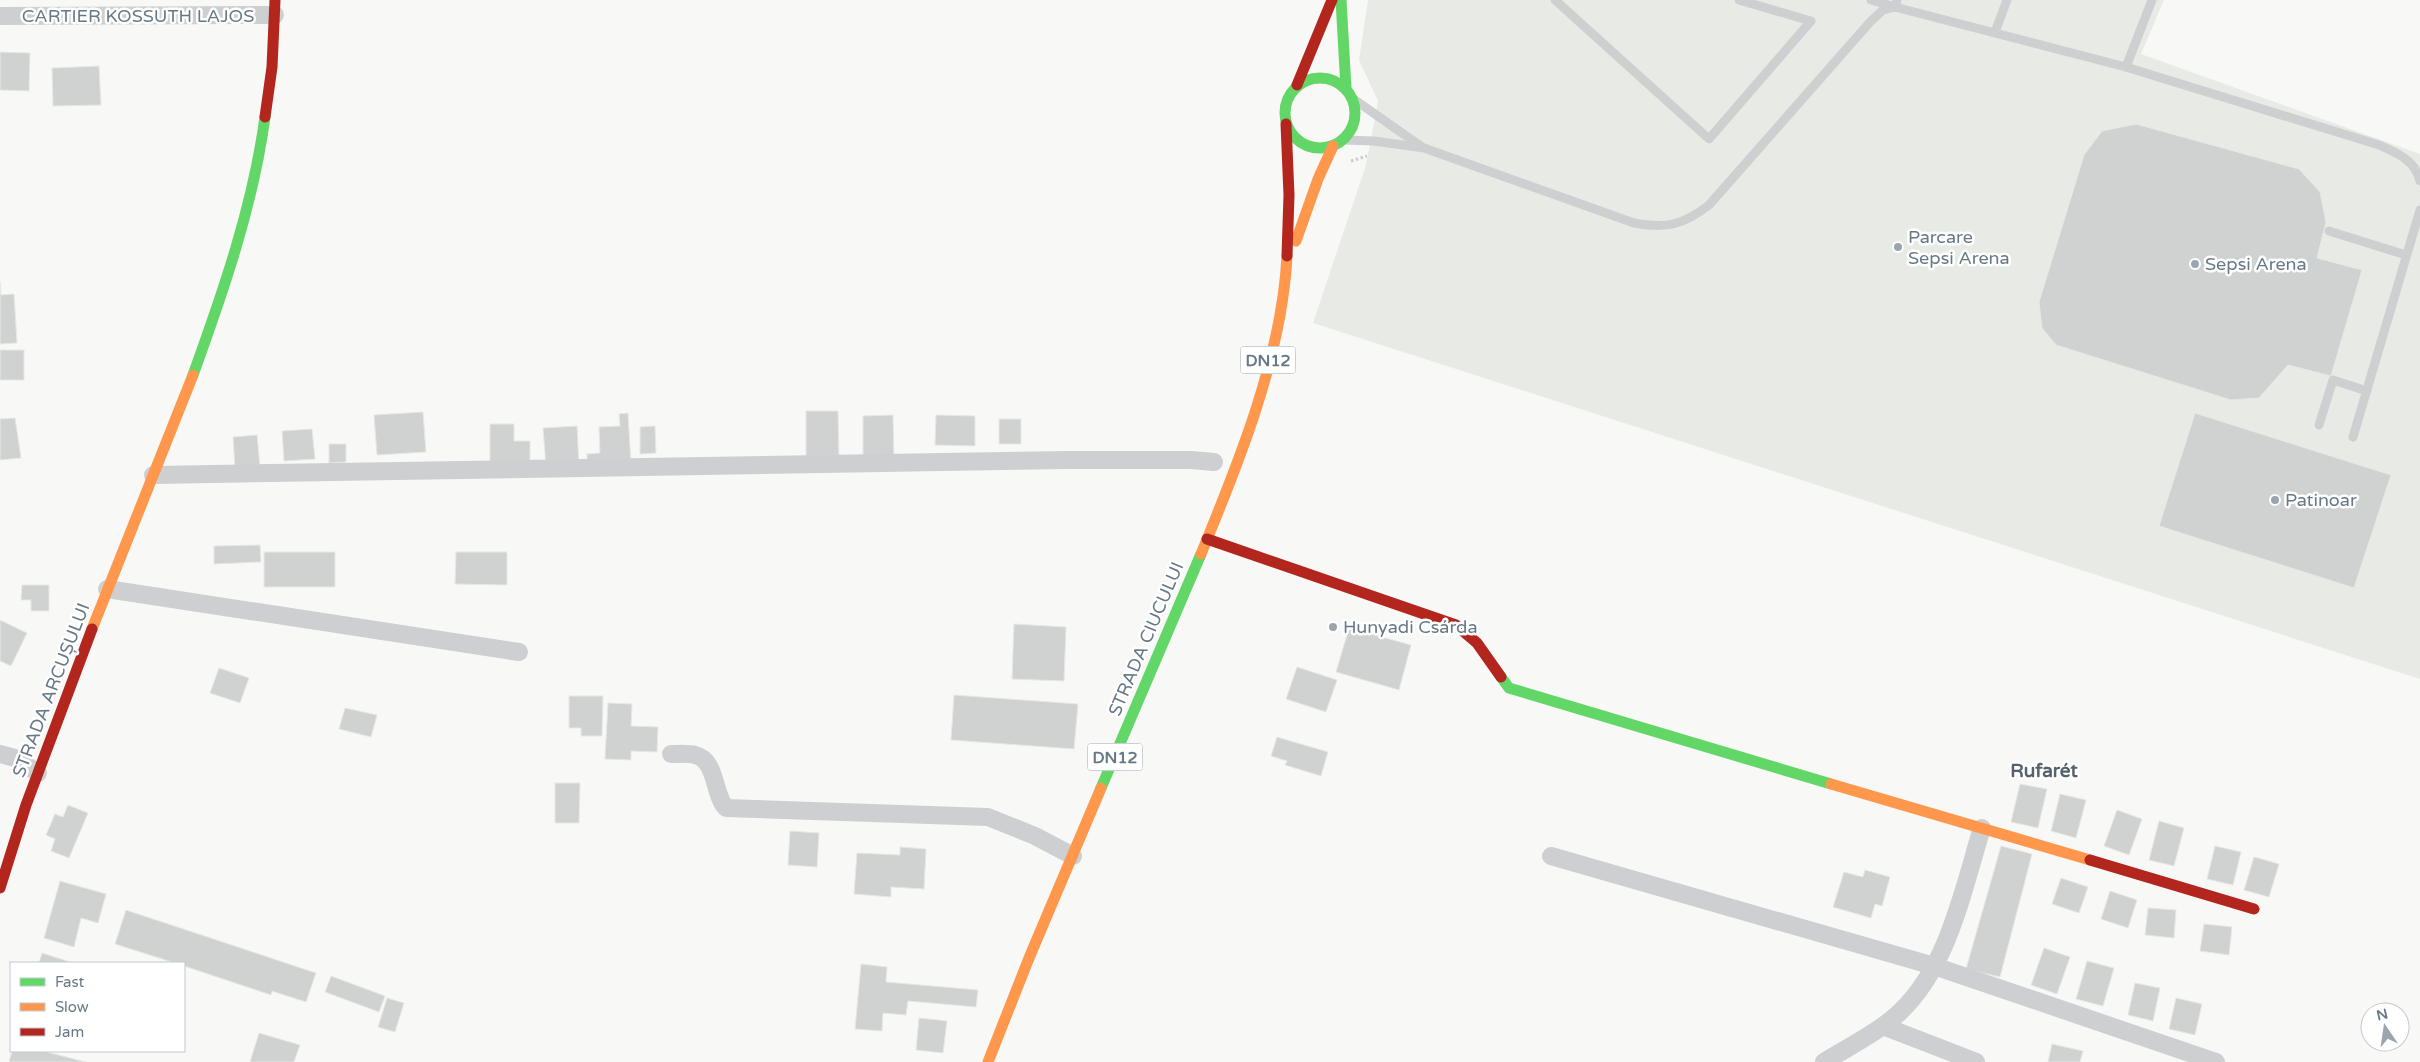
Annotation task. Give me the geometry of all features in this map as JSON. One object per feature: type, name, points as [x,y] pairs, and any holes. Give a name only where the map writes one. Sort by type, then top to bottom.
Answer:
[{"type":"main road","points":[[1332,0],[1297,85],[1286,102],[1284,113],[1291,135],[1300,143],[1310,147],[1322,148],[1338,143],[1350,131],[1354,120],[1355,109],[1349,93],[1341,0]]},
{"type":"main road","name":"STRADA ARCUȘULUI","points":[[0,888],[13,840],[107,589],[154,475],[215,317],[251,197],[270,84],[275,8]]},
{"type":"main road","points":[[1297,85],[1306,80],[1326,78],[1336,81],[1349,93]]},
{"type":"main road","name":"DN12","points":[[1286,124],[1289,177],[1287,266]]},
{"type":"main road","name":"DN12","points":[[1287,266],[1318,179],[1338,143]]},
{"type":"main road","name":"STRADA CIUCULUI","points":[[988,1062],[1241,451],[1267,366],[1287,266]]},
{"type":"main road","points":[[1206,539],[1456,625],[1477,643],[1509,688],[2254,909]]},
{"type":"street","name":"CARTIER KOSSUTH LAJOS","points":[[0,16],[275,8]]},
{"type":"street","points":[[154,475],[1059,460],[1192,460],[1214,462]]},
{"type":"street","points":[[107,589],[519,652]]},
{"type":"street","points":[[0,754],[15,758],[38,773]]},
{"type":"street","points":[[671,754],[695,755],[704,758],[709,765],[719,801],[726,808],[988,817],[1035,836],[1073,856]]},
{"type":"street","points":[[1824,1062],[1883,1026],[1905,1007],[1934,966],[1956,914],[1982,828]]},
{"type":"street","points":[[1551,856],[1934,966],[2216,1062]]},
{"type":"street","points":[[1883,1026],[1976,1062]]},
{"type":"lane","points":[[1555,0],[1709,139],[1811,21],[1740,0]]},
{"type":"lane","points":[[1871,0],[1896,3],[2126,67],[2379,145],[2402,156],[2419,171],[2420,181]]},
{"type":"lane","points":[[1995,32],[2007,0]]},
{"type":"lane","points":[[2126,67],[2152,0]]},
{"type":"lane","points":[[1338,143],[1374,141],[1424,148],[1634,223],[1655,227],[1673,225],[1695,216],[1710,204],[1871,21],[1883,10],[1896,3]]},
{"type":"lane","points":[[1349,93],[1424,148]]},
{"type":"lane","points":[[2353,437],[2420,210]]},
{"type":"lane","points":[[2329,230],[2406,255]]},
{"type":"lane","points":[[2319,425],[2333,380],[2367,391]]},
{"type":"shaded area","points":[[1368,0],[2164,0],[2141,54],[2420,154],[2420,679],[1313,323],[1366,165],[1378,101],[1359,60]]},
{"type":"building","points":[[0,52],[30,53],[29,91],[0,90]]},
{"type":"building","points":[[99,66],[101,105],[53,106],[52,68]]},
{"type":"building","name":"Sepsi Arena","points":[[2136,124],[2299,169],[2320,192],[2326,222],[2317,258],[2362,270],[2331,376],[2288,365],[2259,398],[2231,400],[2056,345],[2042,328],[2039,302],[2084,155],[2102,131]]},
{"type":"building","points":[[0,282],[1,295],[14,294],[17,343],[0,344]]},
{"type":"building","points":[[0,350],[24,350],[24,380],[0,380]]},
{"type":"building","points":[[806,411],[838,411],[839,458],[806,458]]},
{"type":"building","points":[[423,412],[426,452],[377,455],[374,415]]},
{"type":"building","points":[[628,413],[631,464],[587,466],[587,454],[600,453],[599,427],[620,426],[619,414]]},
{"type":"building","name":"Patinoar","points":[[2195,413],[2391,475],[2354,588],[2159,526]]},
{"type":"building","points":[[893,415],[894,458],[863,458],[863,416]]},
{"type":"building","points":[[936,415],[975,416],[975,446],[935,445]]},
{"type":"building","points":[[15,418],[21,458],[0,460],[0,419]]},
{"type":"building","points":[[999,419],[1021,419],[1021,444],[999,444]]},
{"type":"building","points":[[490,424],[514,424],[514,441],[530,441],[530,463],[490,464]]},
{"type":"building","points":[[577,426],[579,465],[546,467],[543,428]]},
{"type":"building","points":[[655,426],[656,453],[640,454],[640,427]]},
{"type":"building","points":[[312,429],[315,459],[284,461],[282,431]]},
{"type":"building","points":[[257,435],[260,467],[235,469],[233,437]]},
{"type":"building","points":[[329,444],[346,444],[346,462],[329,463]]},
{"type":"building","points":[[260,545],[261,562],[214,564],[214,546]]},
{"type":"building","points":[[264,552],[335,552],[335,587],[264,587]]},
{"type":"building","points":[[456,552],[507,552],[507,585],[455,584]]},
{"type":"building","points":[[22,585],[49,585],[49,611],[31,611],[31,600],[21,600]]},
{"type":"building","points":[[0,620],[27,633],[11,666],[0,661]]},
{"type":"building","points":[[1014,624],[1066,627],[1064,681],[1012,679]]},
{"type":"building","points":[[1349,628],[1411,645],[1399,690],[1336,672]]},
{"type":"building","points":[[1297,667],[1337,680],[1326,712],[1286,699]]},
{"type":"building","points":[[219,668],[249,678],[240,703],[210,693]]},
{"type":"building","points":[[954,695],[1078,704],[1074,749],[951,740]]},
{"type":"building","points":[[569,696],[603,696],[602,736],[581,736],[581,728],[569,728]]},
{"type":"building","points":[[608,703],[632,704],[631,726],[658,727],[657,752],[631,751],[631,760],[605,759]]},
{"type":"building","points":[[345,708],[377,715],[371,737],[339,729]]},
{"type":"building","points":[[1277,737],[1328,752],[1321,776],[1285,765],[1287,761],[1271,756]]},
{"type":"building","points":[[555,783],[580,783],[579,823],[555,823]]},
{"type":"building","points":[[2020,784],[2047,789],[2038,828],[2011,822]]},
{"type":"building","points":[[2060,794],[2086,800],[2076,838],[2051,831]]},
{"type":"building","points":[[68,805],[88,813],[69,858],[51,851],[55,839],[46,835],[55,814],[63,817]]},
{"type":"building","points":[[2117,810],[2142,819],[2129,855],[2104,846]]},
{"type":"building","points":[[2159,821],[2184,828],[2174,866],[2149,860]]},
{"type":"building","points":[[790,831],[819,833],[817,867],[788,865]]},
{"type":"building","points":[[2001,846],[2032,854],[2000,977],[1966,969]]},
{"type":"building","points":[[2215,846],[2241,852],[2233,885],[2207,879]]},
{"type":"building","points":[[900,847],[926,849],[924,889],[891,887],[891,897],[854,894],[857,853],[900,855]]},
{"type":"building","points":[[2254,857],[2279,864],[2269,897],[2244,890]]},
{"type":"building","points":[[1865,870],[1890,877],[1882,906],[1875,904],[1871,918],[1833,907],[1844,872],[1863,877]]},
{"type":"building","points":[[2061,878],[2088,887],[2079,913],[2052,904]]},
{"type":"building","points":[[60,881],[106,894],[98,923],[81,918],[74,947],[44,938]]},
{"type":"building","points":[[2110,891],[2137,900],[2128,928],[2101,919]]},
{"type":"building","points":[[2148,908],[2176,910],[2174,938],[2145,935]]},
{"type":"building","points":[[126,910],[316,973],[306,1002],[272,991],[271,995],[185,966],[185,962],[172,962],[115,944]]},
{"type":"building","points":[[2204,924],[2232,927],[2229,955],[2200,951]]},
{"type":"building","points":[[2044,948],[2070,957],[2057,994],[2031,985]]},
{"type":"building","points":[[42,953],[70,962],[39,962]]},
{"type":"building","points":[[2087,961],[2114,968],[2103,1006],[2076,999]]},
{"type":"building","points":[[861,964],[887,967],[886,982],[978,990],[976,1007],[908,1001],[906,1015],[883,1013],[882,1031],[855,1029]]},
{"type":"building","points":[[331,976],[385,996],[379,1012],[325,992]]},
{"type":"building","points":[[2135,983],[2160,988],[2153,1021],[2128,1015]]},
{"type":"building","points":[[387,998],[404,1003],[395,1032],[378,1027]]},
{"type":"building","points":[[2176,998],[2202,1004],[2195,1035],[2169,1029]]},
{"type":"building","points":[[919,1018],[947,1021],[943,1053],[916,1050]]},
{"type":"building","points":[[259,1033],[300,1045],[294,1062],[250,1062]]},
{"type":"building","points":[[2052,1044],[2083,1051],[2080,1062],[2048,1062]]},
{"type":"building","points":[[12,1052],[47,1052],[86,1062],[9,1062]]},
{"type":"traffic: fast","points":[[1341,0],[1346,88]]},
{"type":"traffic: fast","points":[[1327,78],[1340,84],[1349,93],[1353,99],[1355,113],[1353,127],[1345,138],[1334,146],[1313,148],[1306,146],[1295,138],[1287,127],[1285,106],[1287,99],[1295,88],[1306,80],[1327,78]]},
{"type":"traffic: fast","points":[[193,375],[226,280],[245,216],[260,150],[265,117]]},
{"type":"traffic: fast","points":[[1101,788],[1201,554]]},
{"type":"traffic: fast","points":[[1501,677],[1509,688],[1831,784]]},
{"type":"traffic: slow","points":[[1296,241],[1318,179],[1333,146]]},
{"type":"traffic: slow","points":[[1201,554],[1244,446],[1268,370],[1277,332],[1287,256]]},
{"type":"traffic: slow","points":[[92,629],[193,375]]},
{"type":"traffic: slow","points":[[1831,784],[2090,860]]},
{"type":"traffic: slow","points":[[988,1062],[1029,958],[1101,788]]},
{"type":"traffic: jam","points":[[265,117],[272,67],[275,0]]},
{"type":"traffic: jam","points":[[1297,85],[1332,0]]},
{"type":"traffic: jam","points":[[1286,124],[1289,195],[1287,256]]},
{"type":"traffic: jam","points":[[1207,539],[1456,625],[1477,643],[1501,677]]},
{"type":"traffic: jam","points":[[0,888],[26,805],[92,629]]},
{"type":"traffic: jam","points":[[2090,860],[2254,909]]},
{"type":"place","name":"Parcare Sepsi Arena","points":[[1898,247]]},
{"type":"place","name":"Sepsi Arena","points":[[2195,264]]},
{"type":"place","name":"Patinoar","points":[[2275,500]]},
{"type":"place","name":"Hunyadi Csárda","points":[[1333,627]]},
{"type":"district","name":"Rufarét","points":[[2044,770]]}]
